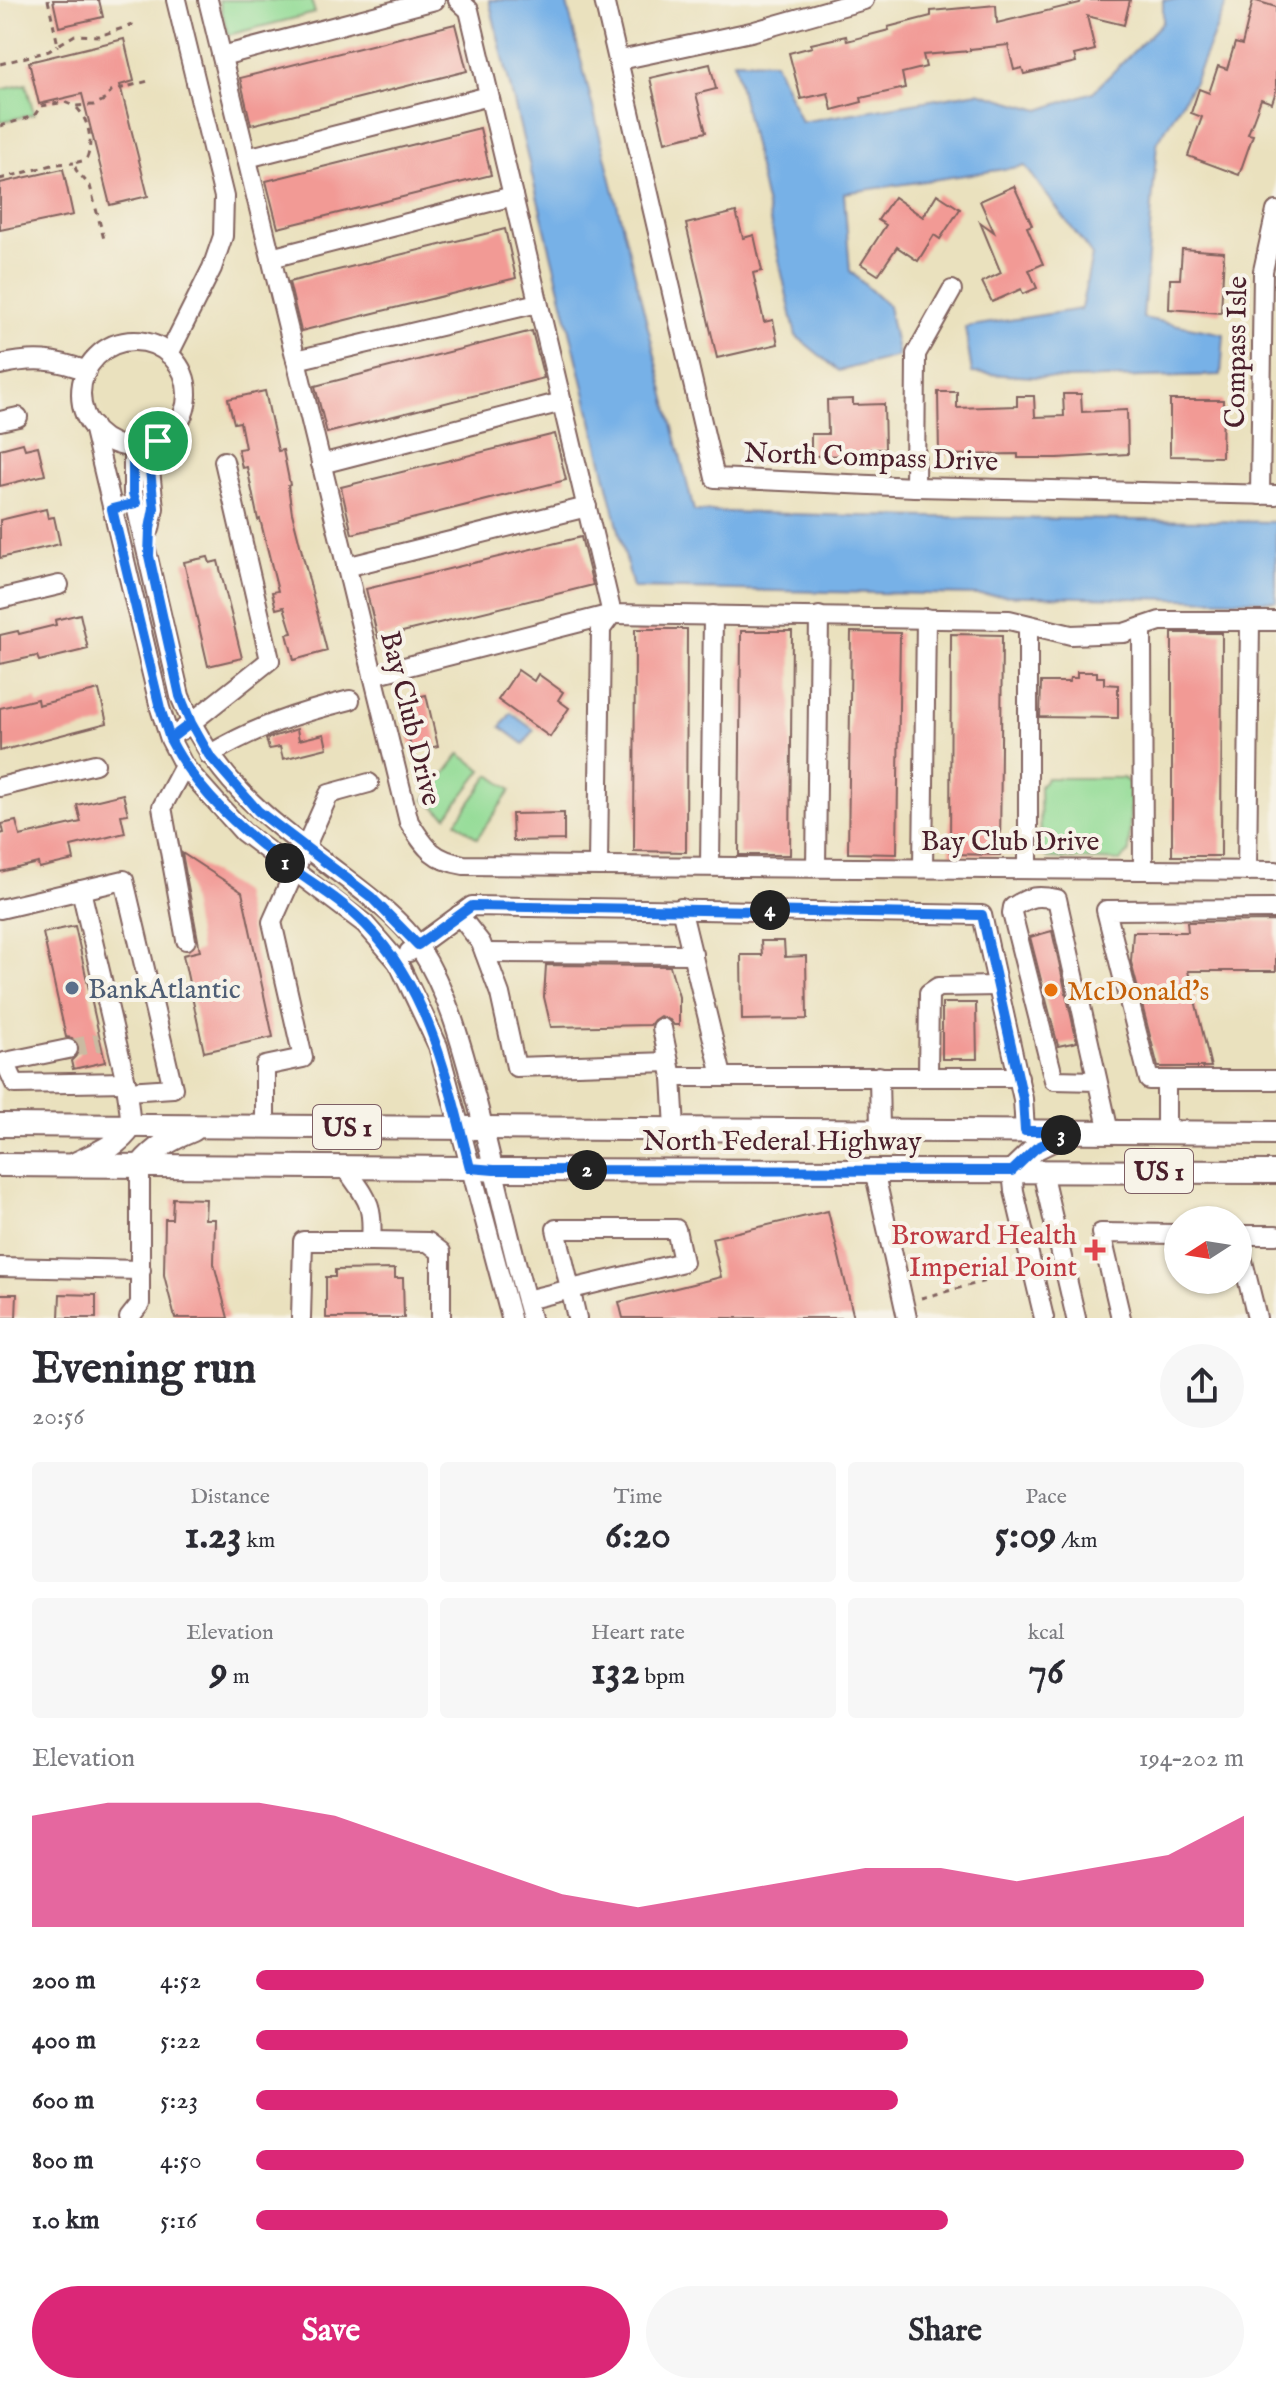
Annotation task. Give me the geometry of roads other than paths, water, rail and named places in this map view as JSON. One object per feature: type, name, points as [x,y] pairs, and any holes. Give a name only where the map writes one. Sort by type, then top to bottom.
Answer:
[{"type":"main road","name":"North Federal Highway","points":[[0,1125],[1276,1133]]},
{"type":"main road","points":[[72,1165],[111,1147],[124,1137],[131,1126]]},
{"type":"main road","points":[[140,1166],[165,1142],[202,1127]]},
{"type":"main road","points":[[983,1170],[1015,1155],[1021,1147],[1025,1131]]},
{"type":"main road","points":[[1012,1171],[1036,1148],[1070,1131]]},
{"type":"main road","name":"North Federal Highway","points":[[0,1165],[1276,1172]]},
{"type":"street","points":[[169,354],[216,257],[223,236],[224,197],[176,0]]},
{"type":"street","name":"Bay Club Drive","points":[[208,0],[409,822],[424,846],[444,862],[464,865],[1276,871]]},
{"type":"street","points":[[222,56],[435,0]]},
{"type":"street","points":[[458,0],[469,10],[612,614],[601,629],[598,865]]},
{"type":"street","name":"North Compass Drive","points":[[604,0],[715,478],[915,487],[1268,495]]},
{"type":"street","points":[[620,60],[751,32],[864,0]]},
{"type":"street","points":[[247,158],[489,96]]},
{"type":"street","points":[[271,258],[513,196]]},
{"type":"street","name":"Compass Isle","points":[[1268,495],[1263,271],[1276,211]]},
{"type":"street","points":[[915,487],[916,354],[952,290]]},
{"type":"street","points":[[296,360],[538,303]]},
{"type":"street","points":[[93,426],[109,440],[145,445],[174,429],[181,419],[187,397],[183,373],[169,354],[148,343],[124,342],[102,352],[87,371],[82,397],[84,410],[93,426],[170,739],[184,766],[243,832],[365,924],[398,962],[438,1046],[511,1318]]},
{"type":"street","points":[[0,365],[42,359],[87,371]]},
{"type":"street","points":[[321,464],[562,402]]},
{"type":"street","points":[[145,445],[133,493],[180,696],[191,723],[209,755],[258,811],[371,897],[418,945],[458,1031],[529,1309],[571,1290],[683,1262],[676,1229],[556,1229],[571,1290],[577,1318]]},
{"type":"street","points":[[145,445],[140,479],[150,529],[149,556]]},
{"type":"street","points":[[170,739],[270,660],[224,461]]},
{"type":"street","points":[[112,509],[136,503]]},
{"type":"street","points":[[346,567],[587,507]]},
{"type":"street","points":[[0,599],[59,585]]},
{"type":"street","points":[[373,675],[612,614],[1009,620],[1071,635],[1124,633],[1160,621],[1276,621]]},
{"type":"street","points":[[710,866],[713,615]]},
{"type":"street","points":[[816,867],[819,616]]},
{"type":"street","points":[[923,867],[926,618]]},
{"type":"street","points":[[1247,871],[1250,621]]},
{"type":"street","points":[[1028,627],[1028,868]]},
{"type":"street","points":[[1142,627],[1143,869]]},
{"type":"street","points":[[209,755],[245,734],[295,714],[350,700]]},
{"type":"street","points":[[0,787],[95,764]]},
{"type":"street","points":[[184,766],[162,807],[186,940]]},
{"type":"street","points":[[265,1127],[265,1066],[303,1058],[272,922],[329,794],[369,783]]},
{"type":"street","points":[[0,909],[124,880],[173,1088],[15,1084],[2,1063],[68,1049]]},
{"type":"street","points":[[81,890],[108,1040],[126,1087],[131,1126]]},
{"type":"street","points":[[1097,1081],[1054,1080],[1012,913],[1013,907],[1029,897],[1038,895],[1057,899],[1109,1132]]},
{"type":"street","points":[[398,962],[472,906],[982,915],[1019,1077],[1025,1131]]},
{"type":"street","points":[[681,908],[722,1076]]},
{"type":"street","points":[[1276,909],[1106,910],[1149,1080],[1276,1080]]},
{"type":"street","points":[[459,915],[485,953],[500,994],[516,1067],[671,1070],[722,1076],[1019,1077]]},
{"type":"street","points":[[485,953],[693,954]]},
{"type":"street","points":[[928,1076],[929,993],[938,987],[998,986]]},
{"type":"street","points":[[662,1028],[671,1070],[675,1128]]},
{"type":"street","points":[[879,1076],[880,1130]]},
{"type":"street","points":[[1166,1080],[1166,1133]]},
{"type":"street","points":[[140,1166],[141,1270],[135,1311],[153,1318]]},
{"type":"street","points":[[344,1166],[369,1202],[373,1215],[371,1241]]},
{"type":"street","points":[[874,1170],[907,1318]]},
{"type":"street","points":[[1012,1171],[1044,1318]]},
{"type":"street","points":[[1042,1171],[1076,1318]]},
{"type":"street","points":[[1121,1318],[1101,1233],[1164,1234]]},
{"type":"street","points":[[1252,1235],[1276,1235]]},
{"type":"street","points":[[301,1318],[303,1241],[428,1242],[441,1252],[441,1318]]},
{"type":"street","points":[[0,1267],[141,1270]]},
{"type":"street","points":[[1251,1294],[1257,1318]]},
{"type":"water","points":[[489,0],[566,0],[694,511],[1276,522],[1276,601],[633,588]]},
{"type":"water","points":[[1163,0],[1228,0],[1194,82],[1157,143],[1143,318],[1224,334],[1221,375],[1066,379],[972,373],[965,327],[1081,309],[1092,255],[1025,166],[844,193],[850,271],[888,306],[898,356],[839,371],[796,336],[734,61],[775,62],[801,122],[978,92],[1040,110],[1093,92],[1163,22]]},
{"type":"water","points":[[511,713],[534,730],[524,744],[501,727]]},
{"type":"tunnel","points":[[68,1049],[100,1042]]},
{"type":"place","name":"BankAtlantic","points":[[72,988]]},
{"type":"place","name":"McDonald's","points":[[1051,990]]},
{"type":"place","name":"Broward Health Imperial Point","points":[[1095,1250]]}]
